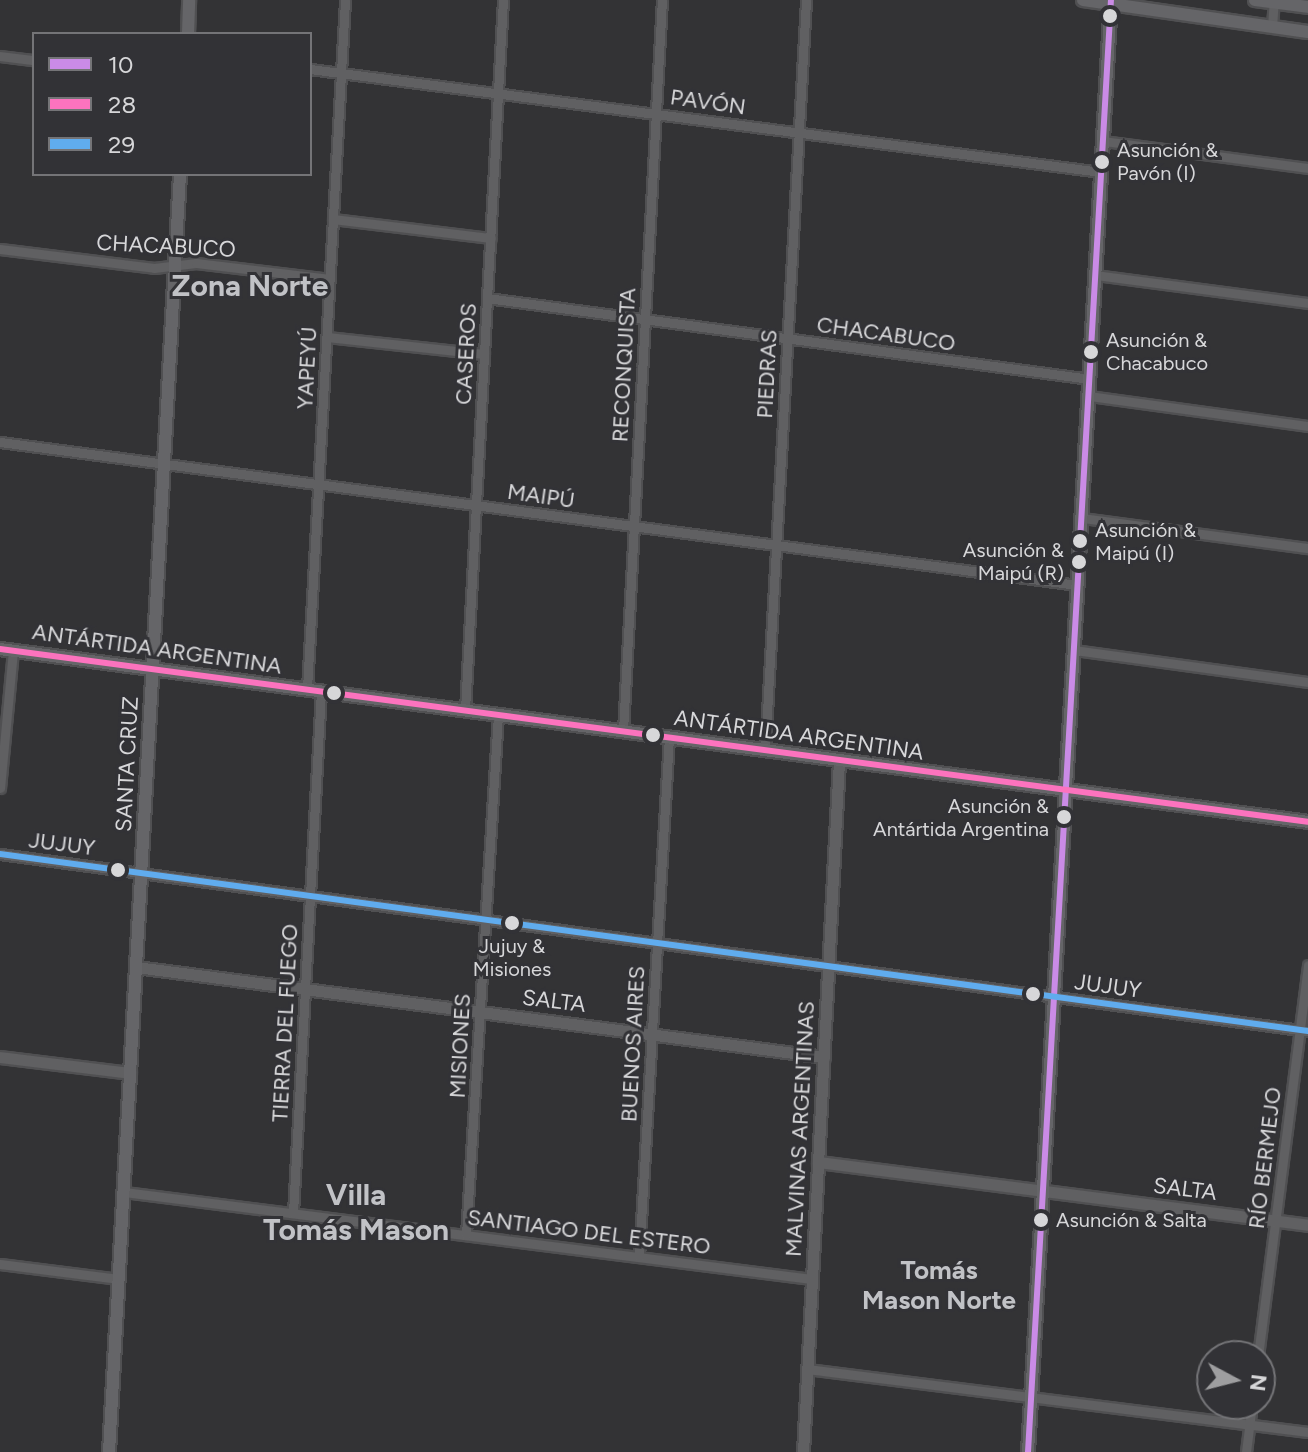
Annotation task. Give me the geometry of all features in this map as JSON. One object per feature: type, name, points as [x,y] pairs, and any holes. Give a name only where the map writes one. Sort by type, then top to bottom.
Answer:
[{"type":"main road","points":[[188,32],[189,0]]},
{"type":"main road","points":[[1083,0],[1308,32]]},
{"type":"main road","points":[[1255,0],[1308,7]]},
{"type":"main road","points":[[1028,1452],[1111,3]]},
{"type":"main road","name":"SANTA CRUZ","points":[[109,1452],[180,176]]},
{"type":"main road","name":"ANTÁRTIDA ARGENTINA","points":[[6,650],[1308,822]]},
{"type":"street","name":"YAPEYÚ","points":[[307,689],[345,0]]},
{"type":"street","name":"CASEROS","points":[[465,710],[503,0]]},
{"type":"street","name":"RECONQUISTA","points":[[623,731],[662,0]]},
{"type":"street","name":"PIEDRAS","points":[[765,750],[806,0]]},
{"type":"street","points":[[1272,27],[1274,1]]},
{"type":"street","points":[[0,56],[32,60]]},
{"type":"street","name":"PAVÓN","points":[[312,69],[1101,172]]},
{"type":"street","points":[[1103,141],[1308,168]]},
{"type":"street","points":[[333,219],[491,238]]},
{"type":"street","name":"CHACABUCO","points":[[0,249],[154,268],[196,263],[330,279]]},
{"type":"street","points":[[1095,275],[1308,303]]},
{"type":"street","name":"CHACABUCO","points":[[487,298],[1090,379]]},
{"type":"street","points":[[327,337],[484,354]]},
{"type":"street","points":[[1089,396],[1308,426]]},
{"type":"street","name":"MAIPÚ","points":[[0,442],[1078,585]]},
{"type":"street","points":[[1082,518],[1308,548]]},
{"type":"street","points":[[0,788],[6,650]]},
{"type":"street","points":[[1074,650],[1308,682]]},
{"type":"street","name":"TIERRA DEL FUEGO","points":[[293,1213],[321,691]]},
{"type":"street","name":"MISIONES","points":[[466,1235],[498,715]]},
{"type":"street","name":"BUENOS AIRES","points":[[639,1257],[669,737]]},
{"type":"street","name":"MALVINAS ARGENTINAS","points":[[803,1452],[839,760]]},
{"type":"street","name":"JUJUY","points":[[0,854],[1304,1030]]},
{"type":"street","name":"RÍO BERMEJO","points":[[1260,1340],[1304,1030],[1308,965]]},
{"type":"street","name":"SALTA","points":[[136,967],[824,1057]]},
{"type":"street","points":[[0,1057],[130,1073]]},
{"type":"street","name":"SALTA","points":[[818,1162],[1308,1225]]},
{"type":"street","name":"SANTIAGO DEL ESTERO","points":[[124,1192],[812,1279]]},
{"type":"street","points":[[0,1264],[119,1279]]},
{"type":"street","points":[[807,1369],[1308,1432]]},
{"type":"street","points":[[1246,1452],[1250,1420]]},
{"type":"transit line","name":"10","points":[[1028,1452],[1111,0]]},
{"type":"transit line","name":"28","points":[[0,649],[1308,822]]},
{"type":"transit line","name":"29","points":[[0,854],[1308,1031]]},
{"type":"place","name":"Asunción & Pavón (I)","points":[[1102,162]]},
{"type":"place","name":"Asunción & Chacabuco","points":[[1091,352]]},
{"type":"place","name":"Asunción & Maipú (I)","points":[[1080,541]]},
{"type":"place","name":"Asunción & Maipú (R)","points":[[1079,562]]},
{"type":"place","name":"Asunción & Antártida Argentina","points":[[1064,817]]},
{"type":"place","name":"Jujuy & Misiones","points":[[512,923]]},
{"type":"place","name":"Asunción & Salta","points":[[1041,1220]]},
{"type":"district","name":"Zona Norte","points":[[250,286]]},
{"type":"district","name":"Villa Tomás Mason","points":[[356,1212]]},
{"type":"district","name":"Tomás Mason Norte","points":[[939,1286]]}]
